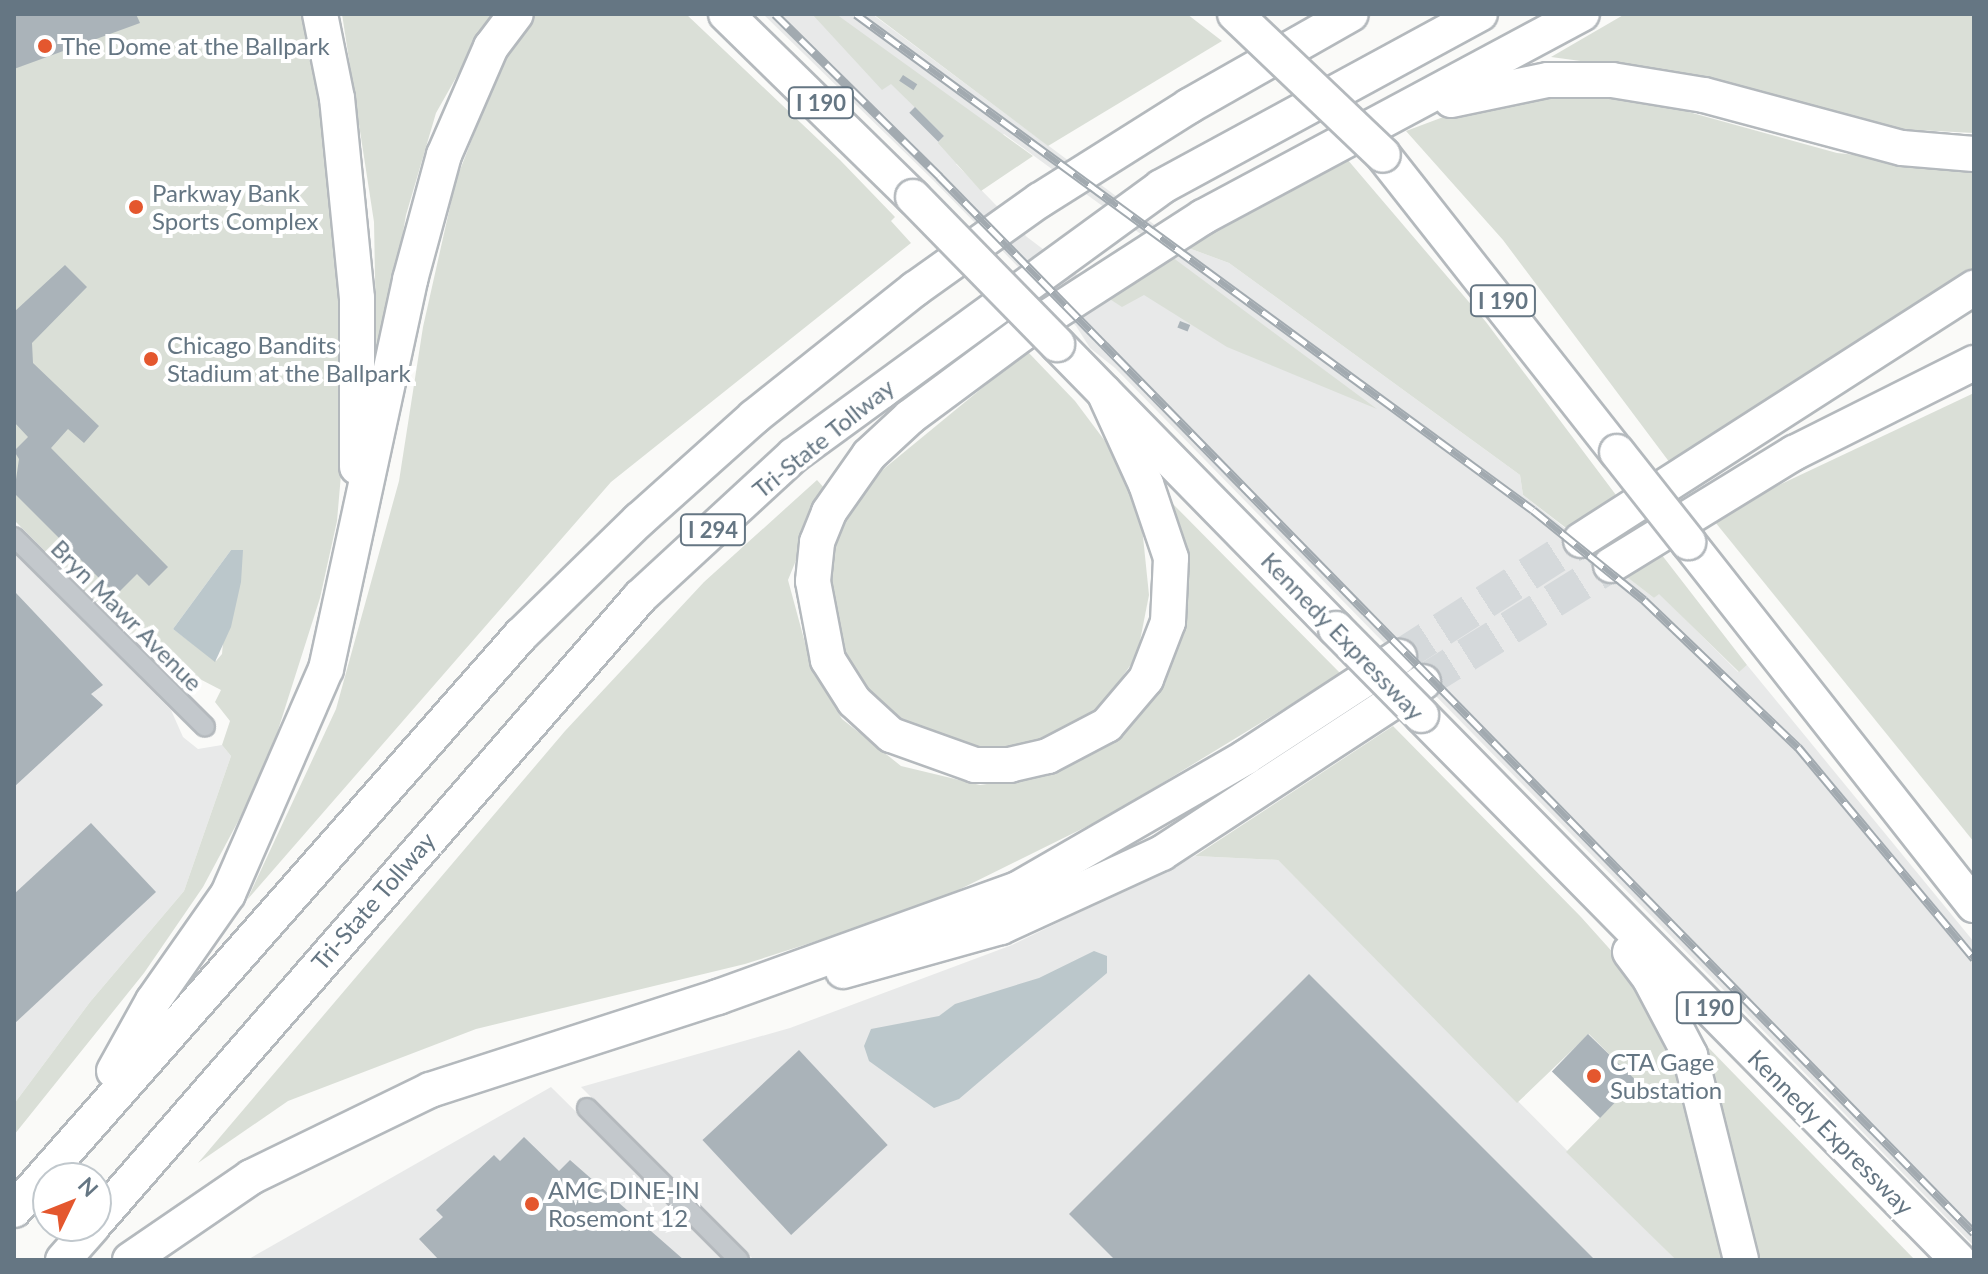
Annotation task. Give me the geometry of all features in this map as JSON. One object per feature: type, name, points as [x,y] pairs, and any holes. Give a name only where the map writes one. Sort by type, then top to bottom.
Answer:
[{"type":"highway","points":[[320,14],[337,98],[357,298],[357,541]]},
{"type":"highway","points":[[83,1127],[153,1001],[228,894],[326,669],[357,541],[410,280],[444,155],[491,47],[516,14]]},
{"type":"highway","name":"Kennedy Expressway","points":[[726,14],[913,197],[1958,1260]]},
{"type":"highway","name":"I 190","points":[[1235,14],[1383,155],[1974,905]]},
{"type":"highway","name":"I 294","points":[[14,1210],[83,1127],[521,635],[754,417],[915,289],[1040,200],[1189,106],[1351,14]]},
{"type":"highway","name":"Tri-State Tollway","points":[[112,1203],[609,631],[794,455],[1161,187],[1480,14]]},
{"type":"highway","points":[[1104,392],[1146,484],[1171,558],[1168,622],[1146,679],[1107,725],[1048,756],[1010,765],[975,765],[891,735],[854,701],[828,660],[813,581],[817,542],[829,512],[869,455],[910,417],[1023,333],[1203,217],[1582,14]]},
{"type":"highway","points":[[1400,114],[1548,80],[1612,80],[1704,95],[1902,148],[1974,154]]},
{"type":"highway","points":[[1581,540],[1974,288]]},
{"type":"highway","points":[[1862,359],[1974,313]]},
{"type":"highway","points":[[1611,565],[1794,453],[1974,363]]},
{"type":"highway","points":[[130,1260],[251,1177],[341,1129],[544,1049],[718,997],[1016,890],[1246,757],[1399,657]]},
{"type":"highway","points":[[718,997],[769,990],[887,959],[1001,927],[1068,899],[1162,853],[1423,682]]},
{"type":"highway","points":[[1460,756],[1500,815],[1615,933],[1650,979],[1690,1055],[1741,1260]]},
{"type":"highway","name":"Tri-State Tollway","points":[[63,1260],[78,1242]]},
{"type":"street","name":"Bryn Mawr Avenue","points":[[14,537],[205,727]]},
{"type":"street","points":[[587,1108],[739,1260]]},
{"type":"shaded area","name":"Parkway Bank Sports Complex","points":[[14,14],[306,14],[343,250],[347,405],[337,521],[320,598],[265,771],[203,887],[144,973],[14,1135],[14,1104],[90,1002],[184,891],[231,756],[222,745],[230,721],[215,702],[221,690],[194,676],[141,625],[130,636],[14,520]],"holes":[[[231,550],[222,654],[216,661],[173,629]]]},
{"type":"shaded area","points":[[342,14],[492,14],[436,113],[406,215],[377,382],[374,222]]},
{"type":"shaded area","points":[[536,14],[686,14],[840,160],[895,217],[891,221],[911,243],[611,482],[247,900],[336,709],[399,481],[423,327],[456,180],[502,63]]},
{"type":"shaded area","points":[[763,14],[872,14],[1183,246],[1229,263],[1520,475],[1523,495],[1654,598],[1659,593],[1738,672],[1747,665],[1974,942],[1974,1246],[1115,368],[1090,348],[1076,326],[933,180]],"holes":[[[1004,134],[1168,254],[1105,296],[1027,237],[956,164]]]},
{"type":"shaded area","points":[[812,14],[836,14],[1033,156],[981,191],[938,143],[944,136],[891,84],[882,90]]},
{"type":"shaded area","points":[[873,14],[1187,14],[1222,41],[1048,146]]},
{"type":"shaded area","points":[[1625,14],[1974,14],[1974,133],[1897,129],[1640,69],[1551,57]]},
{"type":"shaded area","points":[[1546,93],[1638,98],[1837,153],[1974,167],[1974,269],[1670,463],[1503,240],[1406,131],[1486,101]]},
{"type":"shaded area","points":[[1347,159],[1486,322],[1616,495],[1566,528],[1523,495],[1520,475],[1229,263],[1183,246]]},
{"type":"shaded area","points":[[1168,254],[1377,409],[1227,347],[1144,295],[1122,307],[1105,296]]},
{"type":"shaded area","points":[[1027,351],[1075,401],[1105,441],[1127,485],[1142,527],[1149,595],[1137,656],[1100,708],[1031,744],[996,750],[960,745],[906,726],[855,677],[830,609],[832,553],[841,522],[869,481]]},
{"type":"shaded area","points":[[1974,393],[1974,842],[1711,517]]},
{"type":"shaded area","points":[[817,480],[825,489],[788,580],[811,665],[842,719],[901,766],[980,785],[1056,774],[1131,717],[1179,549],[1171,502],[1341,674],[1108,816],[926,906],[745,964],[476,1029],[288,1101],[198,1163],[565,731],[704,582]]},
{"type":"shaded area","points":[[231,550],[243,550],[241,582],[231,627],[215,662],[173,629]]},
{"type":"shaded area","points":[[1658,550],[1747,665],[1739,672],[1659,594],[1654,598],[1623,574]]},
{"type":"shaded area","points":[[14,552],[171,710],[183,737],[198,749],[222,745],[231,756],[184,891],[90,1002],[14,1104]]},
{"type":"shaded area","points":[[1393,726],[1581,917],[1616,956],[1651,1009],[1678,1066],[1725,1260],[1676,1260],[1566,1152],[1636,1081],[1589,1034],[1517,1103],[1278,860],[1195,856]]},
{"type":"shaded area","points":[[1195,856],[1278,860],[1676,1260],[754,1260],[581,1087],[790,1028],[1012,945]]},
{"type":"shaded area","points":[[1094,951],[1107,956],[1107,973],[959,1099],[934,1108],[869,1061],[864,1046],[871,1029],[939,1016],[955,1004],[1039,978]]},
{"type":"shaded area","points":[[1705,1044],[1915,1260],[1757,1260]]},
{"type":"shaded area","points":[[551,1087],[726,1260],[247,1260]]},
{"type":"building","name":"The Dome at the Ballpark","points":[[14,14],[136,14],[140,23],[14,69]]},
{"type":"building","points":[[903,75],[917,84],[913,90],[899,81]]},
{"type":"building","points":[[915,107],[944,136],[938,142],[909,113]]},
{"type":"building","points":[[65,265],[87,287],[32,343],[33,363],[99,426],[84,443],[68,429],[51,448],[168,567],[149,586],[137,574],[116,595],[14,493],[19,459],[14,451],[28,437],[14,422],[14,312]]},
{"type":"building","points":[[1180,321],[1190,325],[1188,332],[1177,327]]},
{"type":"building","points":[[16,593],[103,685],[91,694],[103,705],[14,787]]},
{"type":"building","points":[[91,823],[156,892],[14,1024],[14,894]]},
{"type":"building","points":[[1309,974],[1595,1260],[1115,1260],[1069,1214]]},
{"type":"building","name":"CTA Gage Substation","points":[[1588,1034],[1636,1081],[1600,1118],[1552,1071]]},
{"type":"building","points":[[799,1050],[888,1145],[791,1235],[702,1140]]},
{"type":"building","name":"AMC DINE-IN Rosemont 12","points":[[524,1137],[559,1171],[570,1160],[684,1260],[439,1260],[419,1239],[443,1217],[436,1210],[494,1155],[500,1161]]},
{"type":"tunnel","points":[[1399,657],[1581,540]]},
{"type":"tunnel","points":[[1423,682],[1611,565]]},
{"type":"railway","points":[[775,14],[939,176],[1974,1233]]},
{"type":"railway","points":[[856,14],[1533,510],[1644,600],[1798,747],[1974,958]]},
{"type":"place","name":"The Dome at the Ballpark","points":[[45,46]]},
{"type":"place","name":"Parkway Bank Sports Complex","points":[[136,207]]},
{"type":"place","name":"Chicago Bandits Stadium at the Ballpark","points":[[151,359]]},
{"type":"place","name":"CTA Gage Substation","points":[[1594,1076]]},
{"type":"place","name":"AMC DINE-IN Rosemont 12","points":[[532,1204]]}]
